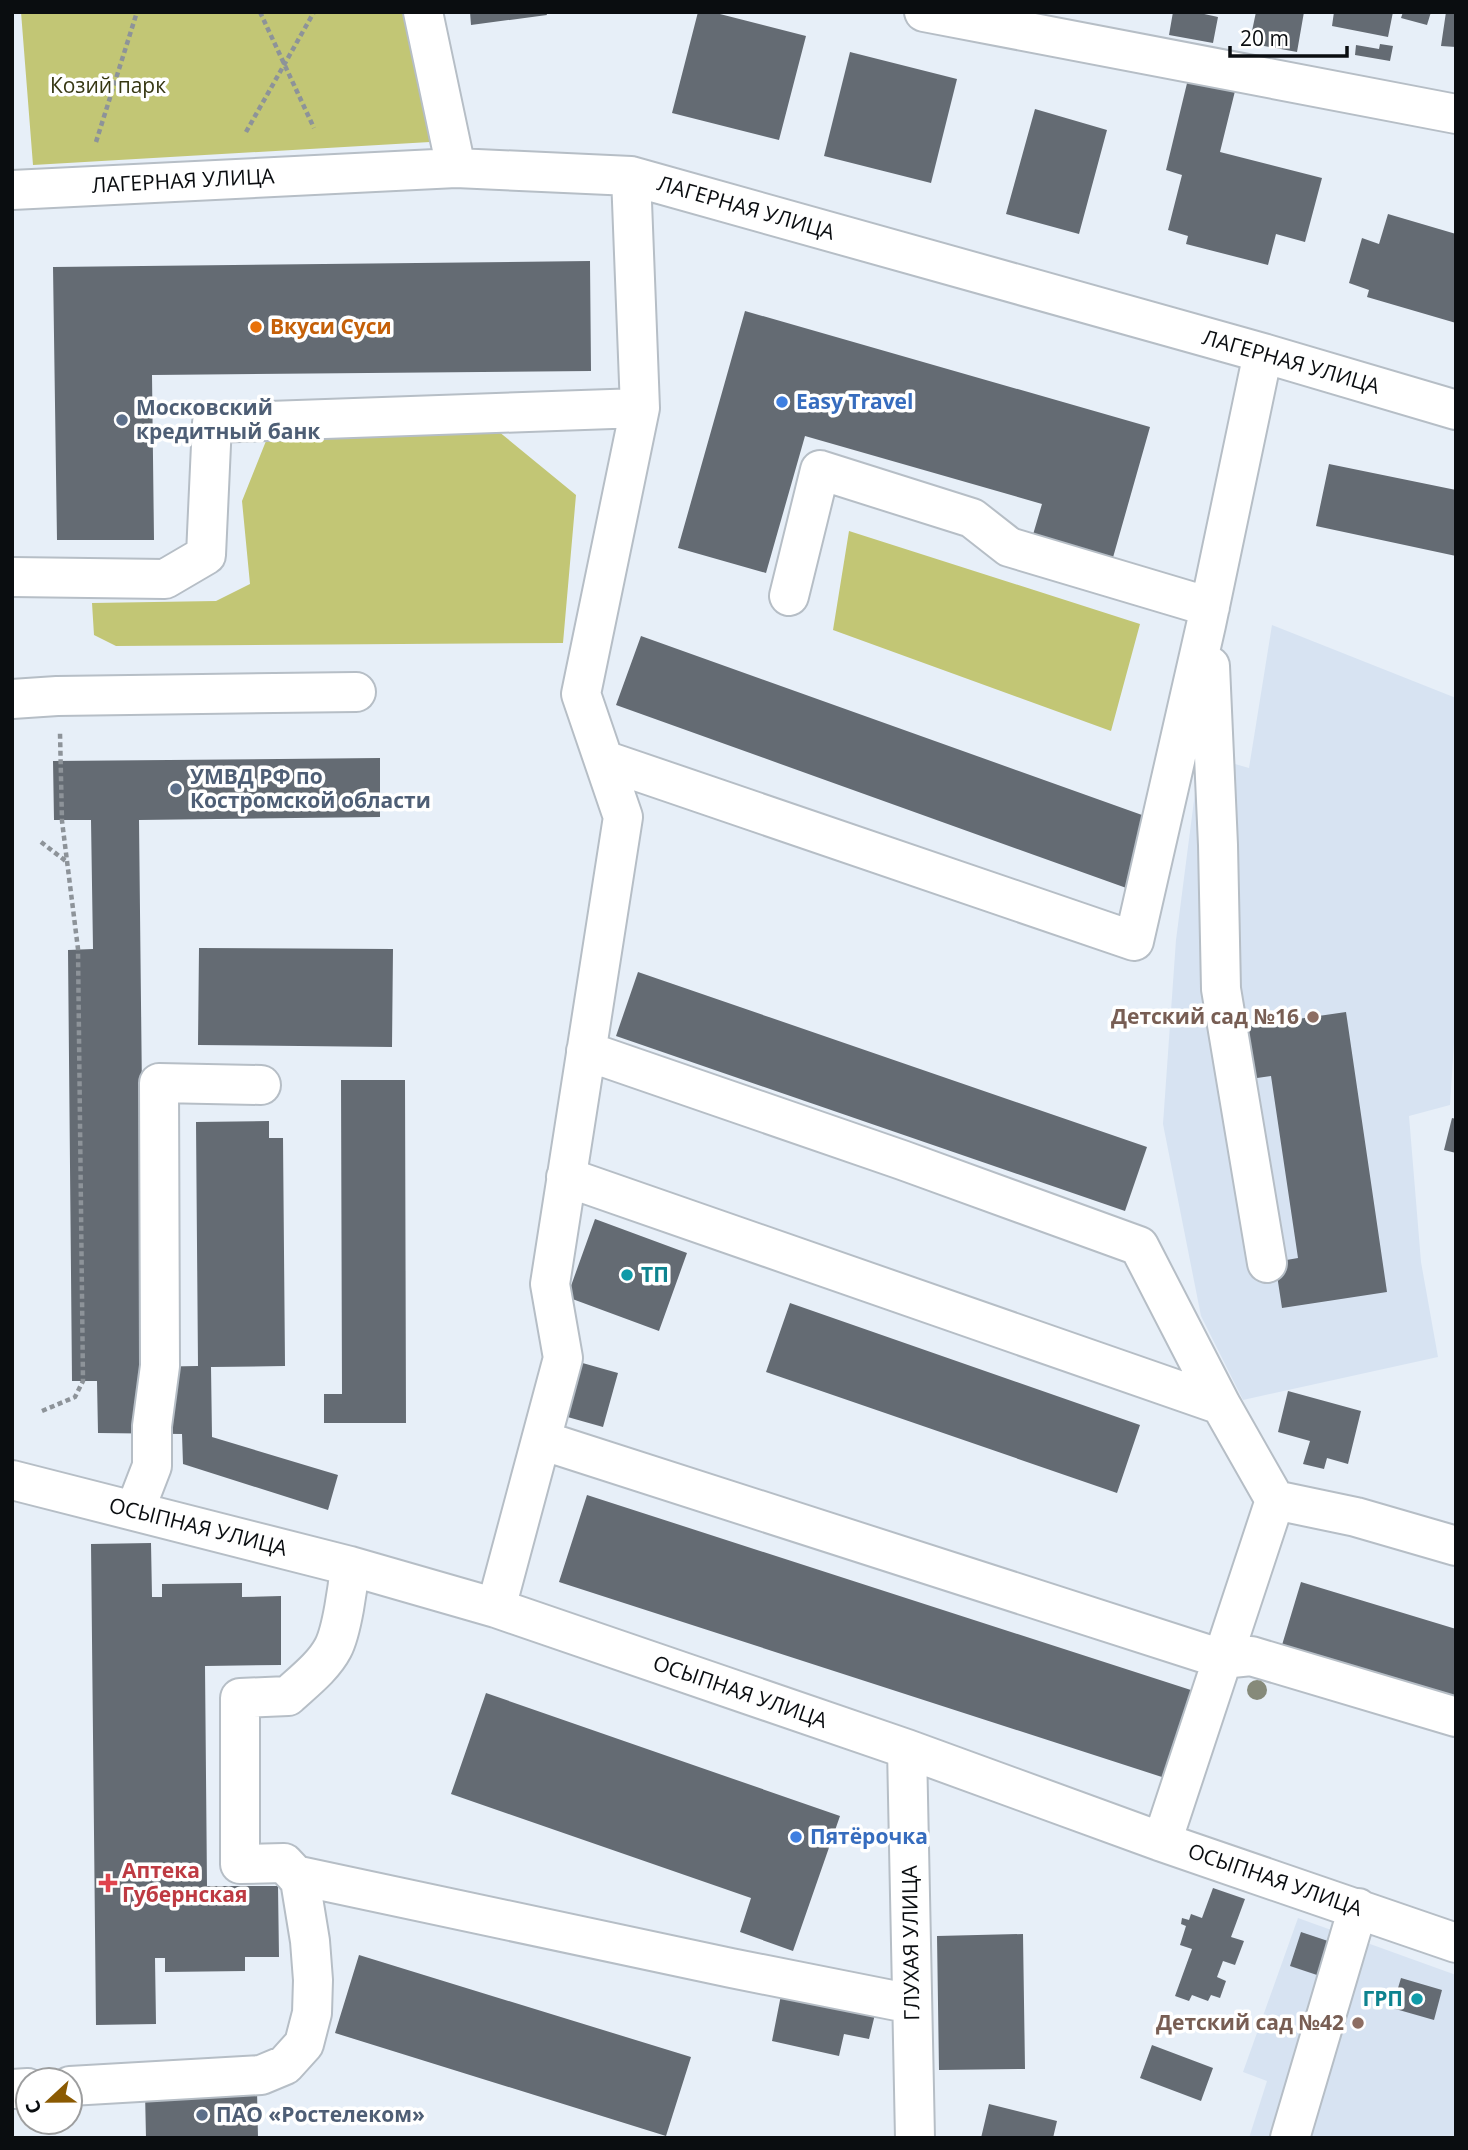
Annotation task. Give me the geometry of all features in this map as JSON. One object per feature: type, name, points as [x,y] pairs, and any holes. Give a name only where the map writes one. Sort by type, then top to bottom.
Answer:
[{"type":"street","points":[[424,12],[456,168]]},
{"type":"street","points":[[925,12],[1456,114]]},
{"type":"street","name":"ЛАГЕРНАЯ УЛИЦА","points":[[12,190],[456,168],[631,176],[1263,353],[1456,410]]},
{"type":"street","points":[[496,1608],[563,1358],[550,1284],[623,817],[581,694],[640,408],[631,176]]},
{"type":"street","points":[[604,760],[1134,941],[1208,616],[1263,353]]},
{"type":"street","points":[[12,577],[165,579],[206,555],[212,423],[640,408]]},
{"type":"street","points":[[789,596],[820,470],[972,517],[1009,547],[1208,616]]},
{"type":"street","points":[[1208,616],[1221,989],[1267,1263]]},
{"type":"street","points":[[12,699],[356,692]]},
{"type":"street","points":[[586,1051],[902,1160],[1139,1246],[1275,1500],[1162,1842]]},
{"type":"street","points":[[135,1510],[152,1466],[152,1426],[160,1366],[159,1083],[261,1085]]},
{"type":"street","points":[[566,1177],[1222,1405]]},
{"type":"street","points":[[541,1440],[1222,1659],[1251,1656],[1456,1717]]},
{"type":"street","name":"ОСЫПНАЯ УЛИЦА","points":[[12,1479],[350,1566],[496,1608],[907,1749],[1162,1842],[1456,1943]]},
{"type":"street","points":[[1275,1500],[1356,1517],[1456,1546]]},
{"type":"street","points":[[84,2085],[261,2075],[285,2065],[304,2044],[312,2013],[313,1980],[300,1880],[284,1863],[240,1864],[240,1698],[288,1696],[312,1674],[334,1647],[348,1590],[350,1566]]},
{"type":"street","name":"ГЛУХАЯ УЛИЦА","points":[[907,1749],[915,2138]]},
{"type":"street","points":[[295,1875],[912,2004]]},
{"type":"street","points":[[1290,2138],[1358,1908]]},
{"type":"path","points":[[96,142],[137,12]]},
{"type":"path","points":[[260,12],[314,128]]},
{"type":"path","points":[[246,132],[314,12]]},
{"type":"path","points":[[42,1411],[75,1397],[83,1381],[78,950],[62,821],[61,761]]},
{"type":"path","points":[[41,842],[67,862]]},
{"type":"shaded area","name":"Детский сад №16","points":[[1272,625],[1456,698],[1456,1012],[1450,1105],[1409,1116],[1421,1262],[1438,1357],[1243,1400],[1201,1316],[1163,1124],[1176,940],[1200,754],[1249,768]]},
{"type":"shaded area","name":"Детский сад №42","points":[[1298,1918],[1456,1975],[1456,2138],[1249,2138],[1267,2081],[1243,2072]]},
{"type":"green space","name":"Козий парк","points":[[21,12],[403,12],[430,142],[33,165]]},
{"type":"green space","points":[[270,431],[498,431],[576,495],[563,643],[116,646],[94,635],[92,603],[216,601],[250,584],[242,501]]},
{"type":"green space","points":[[849,531],[1140,624],[1111,731],[833,630]]},
{"type":"building","points":[[470,12],[546,12],[547,15],[471,25]]},
{"type":"building","points":[[698,12],[712,12],[806,36],[779,140],[672,113]]},
{"type":"building","points":[[1173,12],[1195,12],[1218,17],[1213,43],[1169,35]]},
{"type":"building","points":[[1256,12],[1304,12],[1297,52],[1259,45],[1261,33],[1252,31]]},
{"type":"building","points":[[1334,12],[1393,12],[1388,37],[1332,26]]},
{"type":"building","points":[[1403,12],[1431,12],[1427,25],[1401,18]]},
{"type":"building","points":[[1446,12],[1456,12],[1456,47],[1441,46]]},
{"type":"building","points":[[1380,44],[1393,46],[1390,61],[1355,55],[1356,45],[1379,49]]},
{"type":"building","points":[[850,52],[957,79],[931,183],[824,156]]},
{"type":"building","points":[[1189,75],[1236,87],[1220,152],[1322,178],[1305,242],[1276,234],[1268,265],[1186,244],[1188,236],[1168,230],[1182,175],[1166,170]]},
{"type":"building","points":[[1035,109],[1107,130],[1079,234],[1006,214]]},
{"type":"building","points":[[1388,214],[1456,234],[1456,323],[1367,297],[1369,290],[1349,283],[1362,238],[1379,244]]},
{"type":"building","points":[[590,261],[591,371],[152,375],[154,540],[57,540],[53,267]]},
{"type":"building","points":[[745,311],[1150,427],[1112,561],[1032,538],[1042,504],[805,436],[766,573],[678,548]]},
{"type":"building","points":[[1329,464],[1456,490],[1456,556],[1316,526]]},
{"type":"building","points":[[641,636],[1156,820],[1132,890],[616,705]]},
{"type":"building","points":[[380,758],[380,817],[139,820],[145,1367],[198,1366],[196,1122],[269,1121],[269,1138],[283,1138],[285,1366],[211,1367],[212,1437],[338,1475],[328,1510],[183,1464],[182,1434],[98,1433],[97,1381],[72,1381],[68,950],[93,949],[91,820],[54,820],[53,761]]},
{"type":"building","points":[[199,948],[393,949],[392,1047],[198,1045]]},
{"type":"building","points":[[638,972],[1147,1147],[1125,1211],[616,1036]]},
{"type":"building","points":[[1346,1012],[1387,1292],[1282,1308],[1275,1262],[1298,1258],[1271,1076],[1243,1080],[1236,1028]]},
{"type":"building","points":[[341,1080],[405,1080],[406,1423],[324,1423],[324,1394],[342,1394]]},
{"type":"building","points":[[1452,1118],[1456,1119],[1456,1153],[1444,1150]]},
{"type":"building","name":"ТП","points":[[595,1219],[687,1253],[659,1331],[567,1297]]},
{"type":"building","points":[[790,1303],[1140,1425],[1117,1493],[766,1372]]},
{"type":"building","points":[[579,1362],[618,1373],[603,1427],[564,1416]]},
{"type":"building","points":[[1288,1391],[1361,1411],[1348,1464],[1327,1458],[1324,1469],[1303,1464],[1310,1441],[1278,1432]]},
{"type":"building","points":[[587,1495],[1194,1691],[1165,1778],[559,1582]]},
{"type":"building","points":[[151,1543],[152,1597],[162,1597],[162,1584],[242,1583],[242,1597],[281,1596],[281,1665],[205,1666],[207,1886],[278,1886],[279,1957],[245,1957],[245,1971],[165,1972],[165,1958],[155,1958],[156,2024],[96,2025],[91,1544]]},
{"type":"building","points":[[1301,1582],[1456,1629],[1456,1709],[1279,1655]]},
{"type":"building","points":[[486,1693],[840,1816],[793,1951],[740,1932],[751,1898],[451,1794]]},
{"type":"building","points":[[1213,1888],[1245,1899],[1231,1937],[1244,1941],[1235,1965],[1223,1961],[1217,1977],[1226,1981],[1220,1998],[1211,1995],[1208,2001],[1192,1995],[1189,2001],[1175,1996],[1192,1949],[1180,1945],[1186,1926],[1181,1924],[1182,1918],[1189,1920],[1191,1914],[1202,1918]]},
{"type":"building","points":[[1301,1932],[1340,1945],[1329,1979],[1290,1966]]},
{"type":"building","points":[[1023,1934],[1025,2069],[939,2070],[937,1936]]},
{"type":"building","points":[[359,1955],[691,2057],[666,2136],[335,2033]]},
{"type":"building","name":"ГРП","points":[[1401,1978],[1442,1990],[1434,2020],[1392,2008]]},
{"type":"building","points":[[782,1990],[876,2010],[869,2039],[844,2034],[839,2056],[772,2041]]},
{"type":"building","points":[[1152,2045],[1213,2068],[1201,2101],[1140,2078]]},
{"type":"building","name":"ПАО «Ростелеком»","points":[[257,2090],[258,2138],[146,2138],[145,2092]]},
{"type":"building","points":[[989,2104],[1057,2121],[1053,2138],[981,2138]]},
{"type":"place","name":"Вкуси Суси","points":[[256,327]]},
{"type":"place","name":"Easy Travel","points":[[782,402]]},
{"type":"place","name":"Московский кредитный банк","points":[[122,420]]},
{"type":"place","name":"УМВД РФ по Костромской области","points":[[176,789]]},
{"type":"place","name":"Детский сад №16","points":[[1313,1017]]},
{"type":"place","name":"ТП","points":[[627,1275]]},
{"type":"place","name":"Пятёрочка","points":[[796,1837]]},
{"type":"place","name":"Аптека Губернская","points":[[108,1883]]},
{"type":"place","name":"ГРП","points":[[1417,1999]]},
{"type":"place","name":"Детский сад №42","points":[[1358,2023]]},
{"type":"place","name":"ПАО «Ростелеком»","points":[[202,2115]]}]
